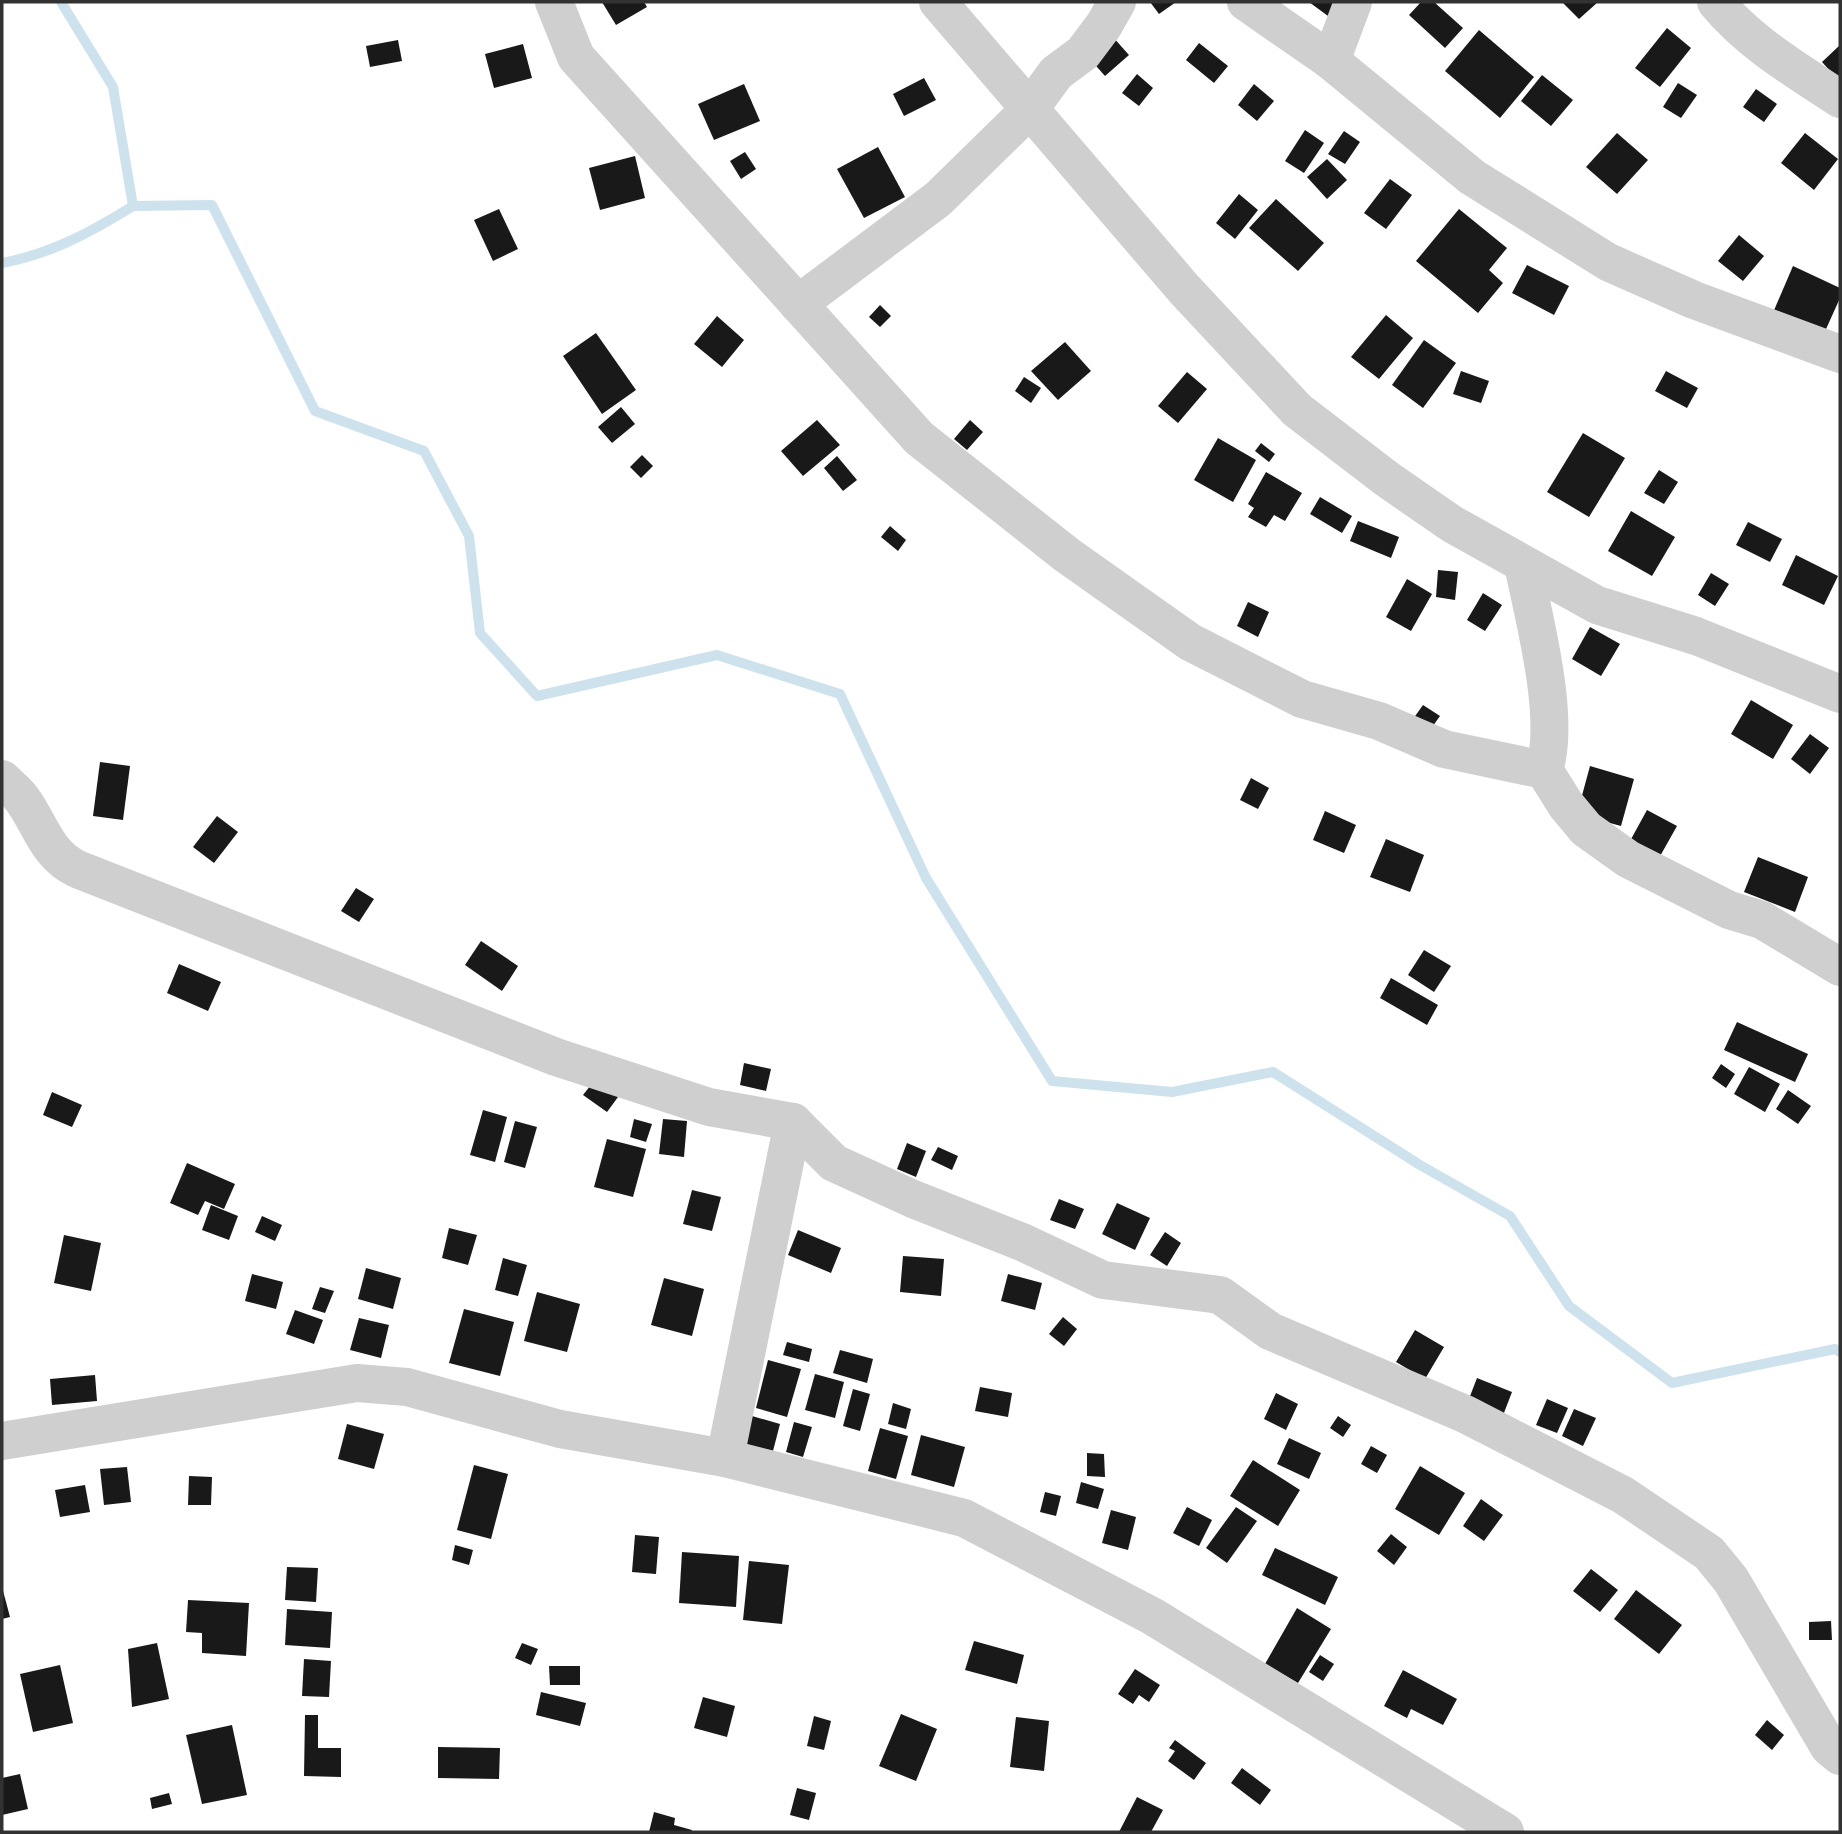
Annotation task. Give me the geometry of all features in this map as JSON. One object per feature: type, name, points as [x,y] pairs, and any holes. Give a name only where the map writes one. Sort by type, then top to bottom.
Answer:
[{"type":"street","points":[[554,2],[576,57],[919,438],[1067,555],[1190,642],[1302,699],[1379,721],[1444,749],[1545,770]]},
{"type":"street","points":[[938,2],[1184,289],[1297,410],[1452,524],[1597,605],[1696,636],[1840,694]]},
{"type":"street","points":[[798,304],[938,199],[1029,110],[1056,73],[1083,53],[1117,2]]},
{"type":"street","points":[[1246,2],[1331,61],[1472,177],[1608,262],[1694,300],[1840,354]]},
{"type":"street","points":[[1331,61],[1353,2]]},
{"type":"street","points":[[1716,2],[1728,17],[1777,58],[1840,99]]},
{"type":"street","points":[[1523,564],[1543,667],[1551,742],[1545,770],[1566,805],[1586,829],[1628,859],[1717,904],[1762,920],[1840,967]]},
{"type":"street","points":[[2,779],[21,798],[49,848],[62,862],[77,869],[556,1058],[709,1107],[793,1122],[834,1163],[902,1194],[1021,1242],[1103,1280],[1220,1295],[1270,1331],[1465,1414],[1623,1495],[1709,1553],[1731,1580],[1829,1748],[1840,1756]]},
{"type":"street","points":[[725,1458],[793,1122]]},
{"type":"street","points":[[2,1441],[357,1383],[407,1387],[560,1429],[725,1458],[964,1518],[1152,1616],[1505,1832]]},
{"type":"building","points":[[602,2],[644,2],[647,7],[616,25]]},
{"type":"building","points":[[1150,2],[1176,2],[1159,14]]},
{"type":"building","points":[[1309,2],[1339,2],[1328,16]]},
{"type":"building","points":[[1421,2],[1434,2],[1463,28],[1445,48],[1409,15]]},
{"type":"building","points":[[1562,2],[1598,2],[1579,19]]},
{"type":"building","points":[[1667,28],[1691,48],[1660,87],[1635,68]]},
{"type":"building","points":[[1479,30],[1534,77],[1500,118],[1445,71]]},
{"type":"building","points":[[1112,36],[1129,55],[1105,76],[1089,58]]},
{"type":"building","points":[[398,40],[402,61],[370,67],[366,46]]},
{"type":"building","points":[[1199,43],[1228,66],[1214,83],[1186,60]]},
{"type":"building","points":[[523,44],[532,78],[494,88],[485,54]]},
{"type":"building","points":[[1840,45],[1840,82],[1822,62]]},
{"type":"building","points":[[1137,74],[1153,88],[1139,106],[1122,93]]},
{"type":"building","points":[[1542,75],[1573,100],[1551,126],[1521,101]]},
{"type":"building","points":[[924,78],[936,100],[904,116],[893,94]]},
{"type":"building","points":[[1678,83],[1697,95],[1681,118],[1663,107]]},
{"type":"building","points":[[744,84],[760,121],[714,140],[698,104]]},
{"type":"building","points":[[1254,84],[1274,101],[1257,121],[1238,105]]},
{"type":"building","points":[[1756,89],[1777,104],[1764,122],[1743,107]]},
{"type":"building","points":[[1305,130],[1324,143],[1304,173],[1285,161]]},
{"type":"building","points":[[1344,131],[1360,142],[1345,164],[1328,154]]},
{"type":"building","points":[[1617,133],[1648,160],[1617,194],[1586,167]]},
{"type":"building","points":[[1805,133],[1838,159],[1814,190],[1781,163]]},
{"type":"building","points":[[878,147],[905,197],[864,218],[837,169]]},
{"type":"building","points":[[745,152],[756,169],[741,179],[730,161]]},
{"type":"building","points":[[635,156],[645,198],[600,210],[589,168]]},
{"type":"building","points":[[1327,159],[1347,180],[1327,199],[1307,177]]},
{"type":"building","points":[[1390,179],[1412,195],[1386,229],[1364,213]]},
{"type":"building","points":[[1239,194],[1258,210],[1235,239],[1216,223]]},
{"type":"building","points":[[1276,199],[1324,243],[1298,271],[1249,228]]},
{"type":"building","points":[[499,209],[518,249],[493,261],[474,220]]},
{"type":"building","points":[[1459,209],[1507,248],[1489,270],[1503,283],[1478,313],[1416,261]]},
{"type":"building","points":[[1739,235],[1764,256],[1743,281],[1718,261]]},
{"type":"building","points":[[1527,265],[1569,286],[1554,315],[1512,293]]},
{"type":"building","points":[[1793,266],[1840,288],[1840,298],[1822,338],[1772,315]]},
{"type":"building","points":[[880,305],[891,316],[880,327],[869,317]]},
{"type":"building","points":[[1386,315],[1413,338],[1379,379],[1351,357]]},
{"type":"building","points":[[717,316],[744,340],[722,367],[694,344]]},
{"type":"building","points":[[596,333],[636,390],[602,414],[563,356]]},
{"type":"building","points":[[1424,340],[1456,363],[1423,408],[1392,385]]},
{"type":"building","points":[[1065,342],[1091,371],[1058,400],[1031,371]]},
{"type":"building","points":[[1461,371],[1489,381],[1481,403],[1453,394]]},
{"type":"building","points":[[1666,371],[1698,388],[1687,408],[1655,391]]},
{"type":"building","points":[[1187,372],[1207,389],[1178,423],[1158,406]]},
{"type":"building","points":[[1024,377],[1041,388],[1031,403],[1015,391]]},
{"type":"building","points":[[621,407],[635,424],[612,443],[598,427]]},
{"type":"building","points":[[817,420],[840,445],[803,476],[781,451]]},
{"type":"building","points":[[970,420],[983,432],[967,450],[954,439]]},
{"type":"building","points":[[1583,433],[1625,458],[1589,517],[1547,492]]},
{"type":"building","points":[[1218,438],[1256,460],[1233,502],[1194,480]]},
{"type":"building","points":[[1261,443],[1275,454],[1269,462],[1255,451]]},
{"type":"building","points":[[642,455],[653,466],[641,478],[630,467]]},
{"type":"building","points":[[837,456],[857,480],[843,491],[824,468]]},
{"type":"building","points":[[1659,470],[1678,482],[1664,504],[1644,493]]},
{"type":"building","points":[[1266,472],[1302,493],[1285,521],[1274,515],[1266,527],[1248,517],[1254,508],[1248,504]]},
{"type":"building","points":[[1320,497],[1352,516],[1342,533],[1310,514]]},
{"type":"building","points":[[1631,511],[1675,537],[1652,576],[1608,551]]},
{"type":"building","points":[[1358,521],[1399,537],[1391,558],[1350,541]]},
{"type":"building","points":[[1748,522],[1782,539],[1770,562],[1736,545]]},
{"type":"building","points":[[890,526],[906,540],[898,551],[881,537]]},
{"type":"building","points":[[1796,555],[1838,576],[1824,605],[1782,585]]},
{"type":"building","points":[[1438,570],[1458,572],[1455,600],[1436,597]]},
{"type":"building","points":[[1711,573],[1729,584],[1715,606],[1698,595]]},
{"type":"building","points":[[1407,579],[1432,594],[1411,631],[1386,617]]},
{"type":"building","points":[[1483,593],[1502,605],[1485,631],[1467,620]]},
{"type":"building","points":[[1248,602],[1269,612],[1258,637],[1237,626]]},
{"type":"building","points":[[1590,627],[1620,644],[1601,676],[1572,659]]},
{"type":"building","points":[[1751,700],[1793,725],[1773,759],[1731,734]]},
{"type":"building","points":[[1423,705],[1440,716],[1430,730],[1413,719]]},
{"type":"building","points":[[1810,734],[1829,748],[1810,774],[1791,759]]},
{"type":"building","points":[[100,762],[130,766],[123,820],[93,816]]},
{"type":"building","points":[[1590,766],[1634,779],[1621,826],[1577,814]]},
{"type":"building","points":[[1251,778],[1269,788],[1258,809],[1240,800]]},
{"type":"building","points":[[1647,810],[1677,826],[1659,858],[1630,841]]},
{"type":"building","points":[[1325,811],[1356,825],[1344,853],[1313,840]]},
{"type":"building","points":[[217,816],[238,832],[214,863],[193,847]]},
{"type":"building","points":[[1386,839],[1424,855],[1410,892],[1370,877]]},
{"type":"building","points":[[1758,857],[1808,877],[1795,912],[1744,892]]},
{"type":"building","points":[[356,888],[374,899],[359,922],[341,911]]},
{"type":"building","points":[[481,941],[518,966],[502,991],[465,965]]},
{"type":"building","points":[[1424,950],[1451,966],[1434,992],[1408,975]]},
{"type":"building","points":[[179,964],[221,982],[208,1011],[167,993]]},
{"type":"building","points":[[1391,978],[1438,1005],[1427,1025],[1380,998]]},
{"type":"building","points":[[1737,1022],[1808,1054],[1795,1082],[1724,1050]]},
{"type":"building","points":[[744,1063],[771,1069],[766,1091],[740,1085]]},
{"type":"building","points":[[1721,1064],[1735,1074],[1726,1088],[1712,1078]]},
{"type":"building","points":[[1749,1067],[1780,1084],[1765,1112],[1734,1094]]},
{"type":"building","points":[[598,1076],[621,1093],[607,1112],[583,1095]]},
{"type":"building","points":[[1788,1090],[1811,1106],[1798,1124],[1776,1109]]},
{"type":"building","points":[[52,1092],[82,1105],[72,1127],[43,1115]]},
{"type":"building","points":[[483,1110],[507,1117],[495,1162],[470,1155]]},
{"type":"building","points":[[634,1119],[652,1124],[646,1142],[630,1137]]},
{"type":"building","points":[[663,1119],[687,1121],[684,1157],[659,1154]]},
{"type":"building","points":[[515,1121],[537,1127],[525,1168],[504,1162]]},
{"type":"building","points":[[607,1139],[646,1149],[633,1197],[594,1187]]},
{"type":"building","points":[[907,1143],[926,1151],[916,1177],[897,1169]]},
{"type":"building","points":[[938,1147],[958,1156],[952,1170],[931,1160]]},
{"type":"building","points":[[187,1163],[235,1184],[224,1209],[205,1201],[198,1215],[170,1203]]},
{"type":"building","points":[[692,1190],[721,1197],[712,1231],[683,1224]]},
{"type":"building","points":[[1059,1199],[1084,1209],[1075,1229],[1050,1220]]},
{"type":"building","points":[[1117,1203],[1150,1218],[1135,1250],[1102,1234]]},
{"type":"building","points":[[211,1205],[238,1216],[229,1240],[202,1230]]},
{"type":"building","points":[[262,1216],[282,1225],[275,1241],[255,1232]]},
{"type":"building","points":[[449,1228],[477,1235],[468,1265],[442,1258]]},
{"type":"building","points":[[798,1230],[841,1248],[831,1273],[788,1255]]},
{"type":"building","points":[[1165,1232],[1181,1243],[1167,1266],[1150,1255]]},
{"type":"building","points":[[64,1235],[101,1243],[91,1291],[54,1283]]},
{"type":"building","points":[[903,1256],[944,1259],[941,1296],[900,1292]]},
{"type":"building","points":[[503,1258],[527,1265],[518,1296],[495,1290]]},
{"type":"building","points":[[366,1268],[401,1278],[393,1309],[358,1299]]},
{"type":"building","points":[[252,1274],[283,1282],[276,1309],[245,1301]]},
{"type":"building","points":[[1008,1274],[1042,1283],[1035,1310],[1001,1301]]},
{"type":"building","points":[[664,1278],[704,1289],[692,1336],[651,1325]]},
{"type":"building","points":[[320,1287],[334,1291],[325,1313],[312,1309]]},
{"type":"building","points":[[537,1292],[580,1304],[567,1352],[524,1341]]},
{"type":"building","points":[[464,1309],[514,1322],[500,1376],[449,1363]]},
{"type":"building","points":[[295,1310],[323,1320],[314,1344],[286,1334]]},
{"type":"building","points":[[1063,1317],[1077,1329],[1064,1346],[1049,1334]]},
{"type":"building","points":[[359,1318],[389,1325],[381,1358],[350,1350]]},
{"type":"building","points":[[1415,1330],[1444,1347],[1425,1379],[1396,1362]]},
{"type":"building","points":[[787,1342],[812,1349],[809,1362],[783,1355]]},
{"type":"building","points":[[840,1350],[873,1359],[867,1383],[833,1373]]},
{"type":"building","points":[[768,1360],[801,1369],[787,1417],[756,1408]]},
{"type":"building","points":[[815,1374],[844,1382],[835,1418],[805,1410]]},
{"type":"building","points":[[95,1375],[97,1401],[52,1405],[50,1379]]},
{"type":"building","points":[[1477,1378],[1512,1392],[1502,1418],[1467,1404]]},
{"type":"building","points":[[980,1387],[1012,1393],[1008,1417],[975,1411]]},
{"type":"building","points":[[853,1389],[870,1394],[860,1431],[843,1426]]},
{"type":"building","points":[[1276,1393],[1298,1404],[1286,1430],[1264,1419]]},
{"type":"building","points":[[1547,1399],[1568,1408],[1557,1433],[1536,1425]]},
{"type":"building","points":[[893,1403],[911,1409],[906,1429],[888,1424]]},
{"type":"building","points":[[1574,1409],[1596,1418],[1583,1446],[1562,1436]]},
{"type":"building","points":[[752,1416],[780,1424],[773,1451],[745,1444]]},
{"type":"building","points":[[1338,1416],[1351,1425],[1343,1437],[1330,1428]]},
{"type":"building","points":[[794,1422],[812,1427],[803,1457],[786,1452]]},
{"type":"building","points":[[347,1424],[384,1434],[374,1469],[338,1459]]},
{"type":"building","points":[[880,1428],[908,1436],[896,1479],[868,1471]]},
{"type":"building","points":[[921,1435],[965,1447],[954,1487],[911,1475]]},
{"type":"building","points":[[1289,1438],[1321,1453],[1309,1479],[1277,1464]]},
{"type":"building","points":[[1371,1446],[1387,1455],[1377,1473],[1361,1464]]},
{"type":"building","points":[[1087,1453],[1104,1454],[1105,1477],[1087,1476]]},
{"type":"building","points":[[1253,1460],[1300,1490],[1278,1526],[1230,1496]]},
{"type":"building","points":[[474,1465],[508,1474],[491,1539],[457,1530]]},
{"type":"building","points":[[1420,1466],[1465,1493],[1439,1535],[1395,1509]]},
{"type":"building","points":[[127,1467],[131,1502],[104,1505],[100,1469]]},
{"type":"building","points":[[189,1476],[212,1477],[211,1505],[188,1505]]},
{"type":"building","points":[[1081,1482],[1104,1489],[1098,1509],[1076,1503]]},
{"type":"building","points":[[85,1485],[90,1512],[60,1517],[55,1490]]},
{"type":"building","points":[[1045,1492],[1061,1496],[1056,1516],[1040,1512]]},
{"type":"building","points":[[1481,1499],[1503,1515],[1484,1541],[1463,1526]]},
{"type":"building","points":[[1187,1507],[1212,1520],[1199,1546],[1173,1533]]},
{"type":"building","points":[[1236,1507],[1257,1521],[1227,1563],[1206,1548]]},
{"type":"building","points":[[1111,1510],[1136,1517],[1128,1550],[1102,1543]]},
{"type":"building","points":[[1391,1534],[1407,1547],[1394,1565],[1377,1551]]},
{"type":"building","points":[[635,1535],[659,1537],[656,1574],[632,1572]]},
{"type":"building","points":[[455,1545],[473,1550],[469,1565],[452,1560]]},
{"type":"building","points":[[1275,1548],[1338,1577],[1325,1605],[1262,1575]]},
{"type":"building","points":[[682,1552],[739,1556],[736,1607],[679,1603]]},
{"type":"building","points":[[749,1561],[789,1565],[782,1624],[743,1620]]},
{"type":"building","points":[[287,1567],[318,1568],[316,1602],[285,1600]]},
{"type":"building","points":[[1591,1569],[1618,1590],[1600,1612],[1573,1591]]},
{"type":"building","points":[[2,1587],[10,1617],[2,1619]]},
{"type":"building","points":[[1636,1590],[1682,1625],[1659,1654],[1614,1619]]},
{"type":"building","points":[[188,1600],[249,1603],[246,1656],[202,1653],[202,1633],[186,1632]]},
{"type":"building","points":[[1297,1608],[1331,1629],[1298,1683],[1265,1664]]},
{"type":"building","points":[[287,1609],[332,1612],[330,1648],[285,1645]]},
{"type":"building","points":[[1831,1621],[1832,1640],[1809,1640],[1809,1622]]},
{"type":"building","points":[[974,1641],[1024,1655],[1017,1684],[965,1670]]},
{"type":"building","points":[[157,1643],[169,1699],[132,1707],[128,1649]]},
{"type":"building","points":[[522,1643],[538,1649],[531,1665],[515,1658]]},
{"type":"building","points":[[1320,1655],[1334,1664],[1323,1681],[1309,1672]]},
{"type":"building","points":[[304,1659],[331,1661],[329,1697],[302,1696]]},
{"type":"building","points":[[60,1665],[73,1723],[33,1732],[20,1674]]},
{"type":"building","points":[[549,1666],[580,1666],[580,1685],[550,1685]]},
{"type":"building","points":[[1135,1669],[1160,1685],[1149,1702],[1139,1695],[1133,1704],[1118,1694]]},
{"type":"building","points":[[1403,1670],[1457,1699],[1443,1725],[1411,1709],[1407,1718],[1384,1706]]},
{"type":"building","points":[[541,1692],[586,1703],[580,1726],[536,1715]]},
{"type":"building","points":[[703,1697],[735,1706],[727,1737],[694,1728]]},
{"type":"building","points":[[901,1714],[937,1729],[916,1781],[879,1766]]},
{"type":"building","points":[[305,1715],[318,1715],[318,1748],[341,1748],[341,1777],[304,1776]]},
{"type":"building","points":[[814,1716],[831,1721],[824,1750],[807,1746]]},
{"type":"building","points":[[1016,1717],[1049,1721],[1044,1771],[1010,1767]]},
{"type":"building","points":[[1767,1720],[1784,1735],[1772,1750],[1755,1735]]},
{"type":"building","points":[[232,1725],[247,1795],[202,1804],[186,1735]]},
{"type":"building","points":[[1175,1740],[1206,1763],[1194,1780],[1168,1761],[1175,1751],[1169,1748]]},
{"type":"building","points":[[438,1747],[500,1748],[499,1779],[438,1778]]},
{"type":"building","points":[[1242,1768],[1271,1790],[1260,1805],[1231,1783]]},
{"type":"building","points":[[20,1774],[28,1809],[2,1815],[2,1778]]},
{"type":"building","points":[[797,1788],[816,1793],[809,1820],[790,1815]]},
{"type":"building","points":[[169,1793],[172,1804],[152,1809],[150,1798]]},
{"type":"building","points":[[1137,1797],[1163,1810],[1151,1832],[1119,1832]]},
{"type":"building","points":[[654,1812],[675,1818],[674,1825],[692,1830],[691,1832],[649,1832]]},
{"type":"waterway","points":[[61,2],[113,87],[133,206],[212,205],[315,411],[424,451],[469,536],[480,633],[537,696],[717,655],[840,694],[926,878],[1052,1081],[1172,1092],[1273,1072],[1420,1165],[1510,1216],[1569,1306],[1672,1383],[1835,1349],[1840,1352]]},
{"type":"waterway","points":[[2,263],[37,254],[70,241],[133,206]]}]
